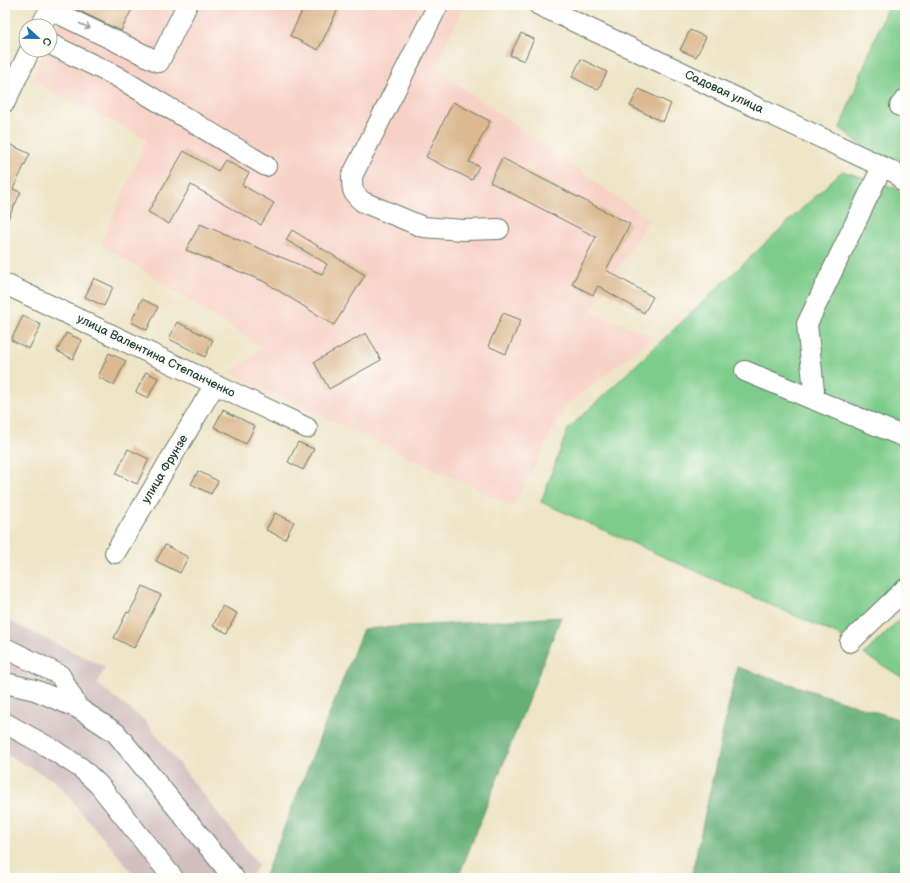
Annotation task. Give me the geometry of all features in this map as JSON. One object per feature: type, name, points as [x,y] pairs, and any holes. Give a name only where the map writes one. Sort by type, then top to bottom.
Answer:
[{"type":"street","points":[[47,14],[159,62],[187,5]]},
{"type":"street","points":[[438,5],[352,176],[352,187],[355,196],[363,202],[423,227],[463,230],[499,228]]},
{"type":"street","name":"Садовая улица","points":[[539,5],[567,11],[898,174],[905,183]]},
{"type":"street","points":[[58,48],[116,76],[266,166]]},
{"type":"street","points":[[6,97],[26,58]]},
{"type":"street","points":[[810,398],[814,391],[807,324],[882,167]]},
{"type":"street","name":"улица Валентина Степанченко","points":[[5,284],[307,428]]},
{"type":"street","points":[[746,371],[905,436]]},
{"type":"street","name":"улица Фрунзе","points":[[115,553],[215,384]]},
{"type":"street","points":[[850,642],[905,589]]},
{"type":"street","points":[[5,648],[60,675],[78,708]]},
{"type":"street","points":[[5,683],[35,690],[78,708],[116,733],[234,878]]},
{"type":"street","points":[[5,723],[50,748],[81,768],[99,785],[173,878]]},
{"type":"shaded area","points":[[67,5],[463,5],[436,69],[649,220],[591,311],[653,337],[566,406],[513,506],[230,373],[264,348],[101,244],[147,139],[31,81],[42,58],[58,58],[58,24]]},
{"type":"shaded area","points":[[5,619],[105,667],[97,684],[145,721],[259,865],[250,878],[137,878],[55,781],[5,754]]},
{"type":"green space","points":[[888,5],[905,5],[905,180],[840,128]]},
{"type":"green space","points":[[842,171],[896,188],[905,201],[905,577],[843,637],[541,502],[568,429]]},
{"type":"green space","points":[[905,614],[905,679],[864,654]]},
{"type":"green space","points":[[561,617],[458,878],[264,878],[363,629]]},
{"type":"green space","points":[[737,667],[895,718],[905,723],[905,878],[691,878]]},
{"type":"building","points":[[67,5],[134,5],[121,31]]},
{"type":"building","points":[[305,5],[340,5],[318,50],[290,36]]},
{"type":"building","points":[[690,30],[706,37],[696,57],[680,50]]},
{"type":"building","points":[[521,33],[534,39],[524,61],[510,55]]},
{"type":"building","points":[[581,59],[607,72],[598,90],[572,77]]},
{"type":"building","points":[[639,89],[671,104],[663,122],[630,106]]},
{"type":"building","points":[[453,102],[490,121],[469,162],[479,166],[472,180],[426,157]]},
{"type":"building","points":[[5,142],[30,154],[13,189],[21,192],[5,225]]},
{"type":"building","points":[[184,151],[218,171],[225,160],[249,173],[242,185],[274,203],[261,225],[191,185],[169,224],[148,212]]},
{"type":"building","points":[[502,158],[630,224],[606,270],[653,297],[644,313],[598,286],[593,295],[572,284],[596,237],[490,182]]},
{"type":"building","points":[[200,224],[322,274],[327,264],[286,240],[292,230],[365,275],[334,325],[263,281],[186,250]]},
{"type":"building","points":[[94,278],[113,287],[104,306],[85,297]]},
{"type":"building","points":[[142,299],[158,307],[147,330],[131,322]]},
{"type":"building","points":[[503,313],[521,320],[506,354],[488,346]]},
{"type":"building","points":[[23,316],[41,325],[29,349],[11,340]]},
{"type":"building","points":[[177,322],[213,340],[205,357],[169,339]]},
{"type":"building","points":[[66,333],[82,340],[73,359],[57,351]]},
{"type":"building","points":[[366,333],[381,360],[329,389],[314,362]]},
{"type":"building","points":[[109,353],[126,361],[114,385],[98,377]]},
{"type":"building","points":[[146,372],[158,378],[148,398],[136,392]]},
{"type":"building","points":[[223,410],[255,426],[246,444],[214,427]]},
{"type":"building","points":[[298,442],[314,449],[303,470],[288,462]]},
{"type":"building","points":[[128,449],[149,459],[137,484],[116,474]]},
{"type":"building","points":[[198,471],[218,481],[211,494],[191,484]]},
{"type":"building","points":[[275,513],[294,522],[285,539],[266,530]]},
{"type":"building","points":[[165,545],[188,557],[180,573],[156,561]]},
{"type":"building","points":[[143,586],[161,595],[134,648],[114,638],[127,612],[129,613]]},
{"type":"building","points":[[223,606],[237,613],[227,633],[213,626]]}]
